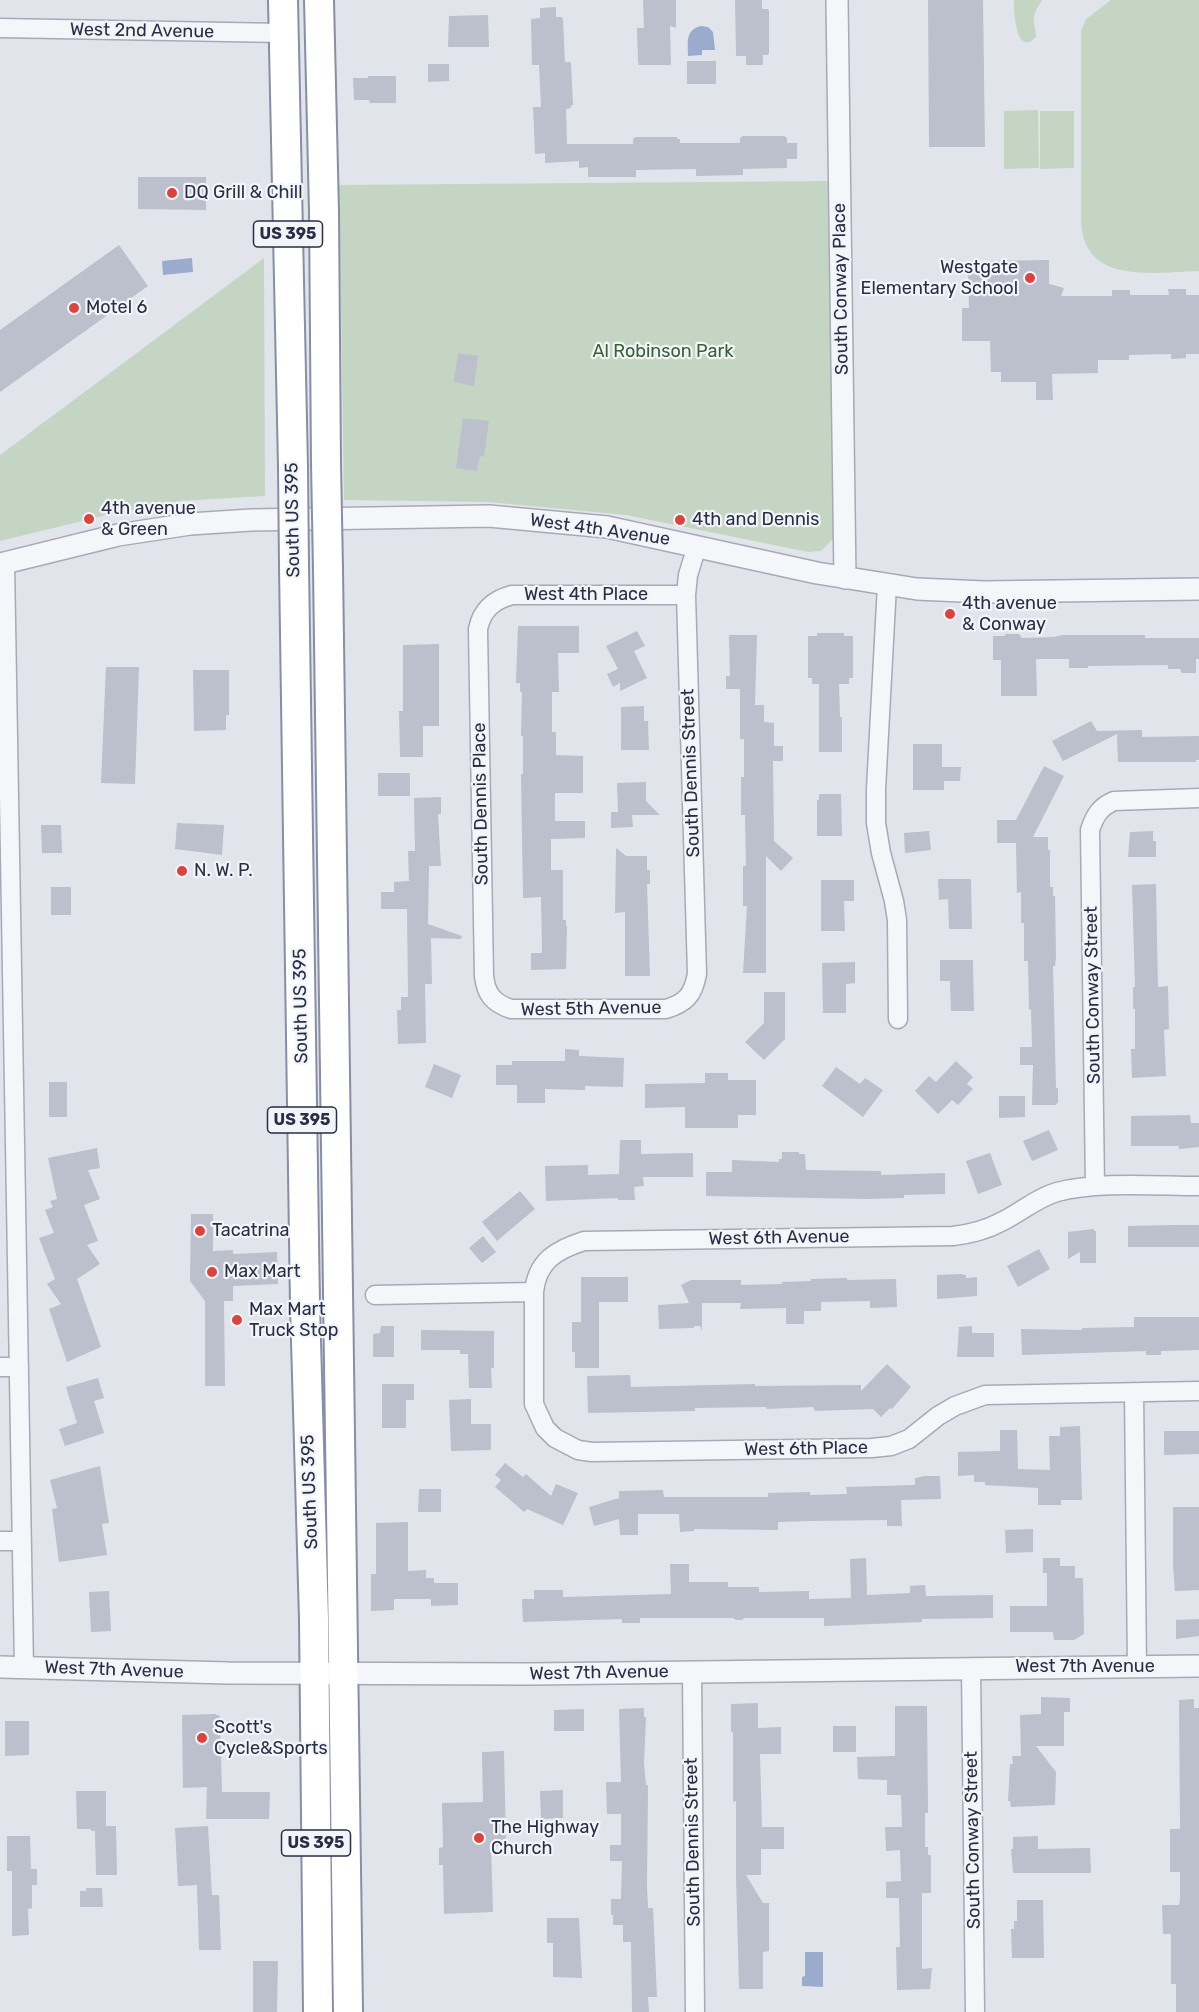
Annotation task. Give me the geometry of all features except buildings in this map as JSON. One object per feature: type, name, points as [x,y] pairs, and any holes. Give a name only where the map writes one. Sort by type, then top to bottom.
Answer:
[{"type":"highway","name":"South US 395","points":[[283,0],[293,467],[304,1282],[314,1673],[318,2012]]},
{"type":"highway","name":"South US 395","points":[[319,0],[348,2012]]},
{"type":"highway","points":[[283,33],[295,36],[300,45],[307,193],[325,293]]},
{"type":"street","name":"South Conway Place","points":[[837,0],[845,578]]},
{"type":"street","name":"West 2nd Avenue","points":[[0,28],[283,33]]},
{"type":"street","name":"West 4th Avenue","points":[[3,563],[95,540],[152,529],[251,520],[489,516],[607,527],[887,585],[984,592],[1199,589]]},
{"type":"street","name":"South Dennis Street","points":[[688,999],[695,987],[697,974],[686,595],[688,575],[698,546]]},
{"type":"street","points":[[3,563],[8,1198],[19,1367],[24,1668]]},
{"type":"street","points":[[887,585],[876,823],[897,920],[898,1019]]},
{"type":"street","name":"West 4th Place","points":[[489,606],[499,598],[512,595],[686,595]]},
{"type":"street","name":"South Dennis Place","points":[[489,606],[481,617],[478,629],[484,976],[485,990],[494,1002]]},
{"type":"street","name":"South Conway Street","points":[[1095,1186],[1090,830],[1102,806],[1114,801],[1199,798]]},
{"type":"street","name":"West 5th Avenue","points":[[494,1002],[511,1009],[666,1009],[680,1005],[688,999]]},
{"type":"street","name":"West 6th Avenue","points":[[534,1292],[535,1281],[540,1269],[548,1260],[559,1251],[584,1241],[953,1236],[970,1234],[1002,1222],[1056,1192],[1095,1186],[1199,1186]]},
{"type":"street","points":[[375,1295],[534,1292]]},
{"type":"street","name":"West 6th Place","points":[[534,1292],[534,1404],[545,1428],[555,1438],[579,1450],[592,1452],[872,1448],[891,1446],[909,1439],[955,1406],[985,1395],[1199,1391]]},
{"type":"street","points":[[0,1367],[19,1367]]},
{"type":"street","points":[[1134,1392],[1137,1667]]},
{"type":"street","points":[[0,1541],[22,1541]]},
{"type":"street","name":"West 7th Avenue","points":[[0,1667],[228,1673],[530,1674],[1199,1666]]},
{"type":"street","name":"South Conway Street","points":[[971,1668],[975,2012]]},
{"type":"street","name":"South Dennis Street","points":[[692,1672],[695,2012]]},
{"type":"green space","points":[[1014,0],[1042,0],[1034,18],[1036,37],[1030,42],[1023,41],[1019,36]]},
{"type":"green space","points":[[1111,0],[1199,0],[1199,271],[1143,273],[1125,271],[1108,266],[1095,257],[1085,243],[1081,222],[1081,31],[1086,19]]},
{"type":"green space","points":[[1038,110],[1039,168],[1004,169],[1004,111]]},
{"type":"green space","points":[[1040,111],[1074,111],[1074,168],[1040,169]]},
{"type":"green space","name":"Al Robinson Park","points":[[829,181],[835,537],[821,551],[808,552],[626,515],[488,502],[344,500],[339,185]]},
{"type":"green space","points":[[264,258],[265,496],[180,501],[107,515],[0,541],[0,455]]},
{"type":"water","points":[[701,26],[708,27],[713,32],[715,50],[702,50],[702,55],[688,56],[690,34],[692,30]]},
{"type":"water","points":[[192,258],[193,272],[163,275],[162,261]]},
{"type":"water","points":[[805,1952],[823,1952],[823,1987],[802,1986],[802,1977],[805,1976]]},
{"type":"place","name":"DQ Grill & Chill","points":[[172,193]]},
{"type":"place","name":"Westgate Elementary School","points":[[1030,278]]},
{"type":"place","name":"Motel 6","points":[[74,308]]},
{"type":"place","name":"4th avenue & Green","points":[[89,519]]},
{"type":"place","name":"4th and Dennis","points":[[680,520]]},
{"type":"place","name":"4th avenue & Conway","points":[[950,614]]},
{"type":"place","name":"N. W. P.","points":[[182,871]]},
{"type":"place","name":"Tacatrina","points":[[200,1231]]},
{"type":"place","name":"Max Mart","points":[[212,1272]]},
{"type":"place","name":"Max Mart Truck Stop","points":[[237,1320]]},
{"type":"place","name":"Scott's Cycle&Sports","points":[[202,1738]]},
{"type":"place","name":"The Highway Church","points":[[479,1838]]}]
